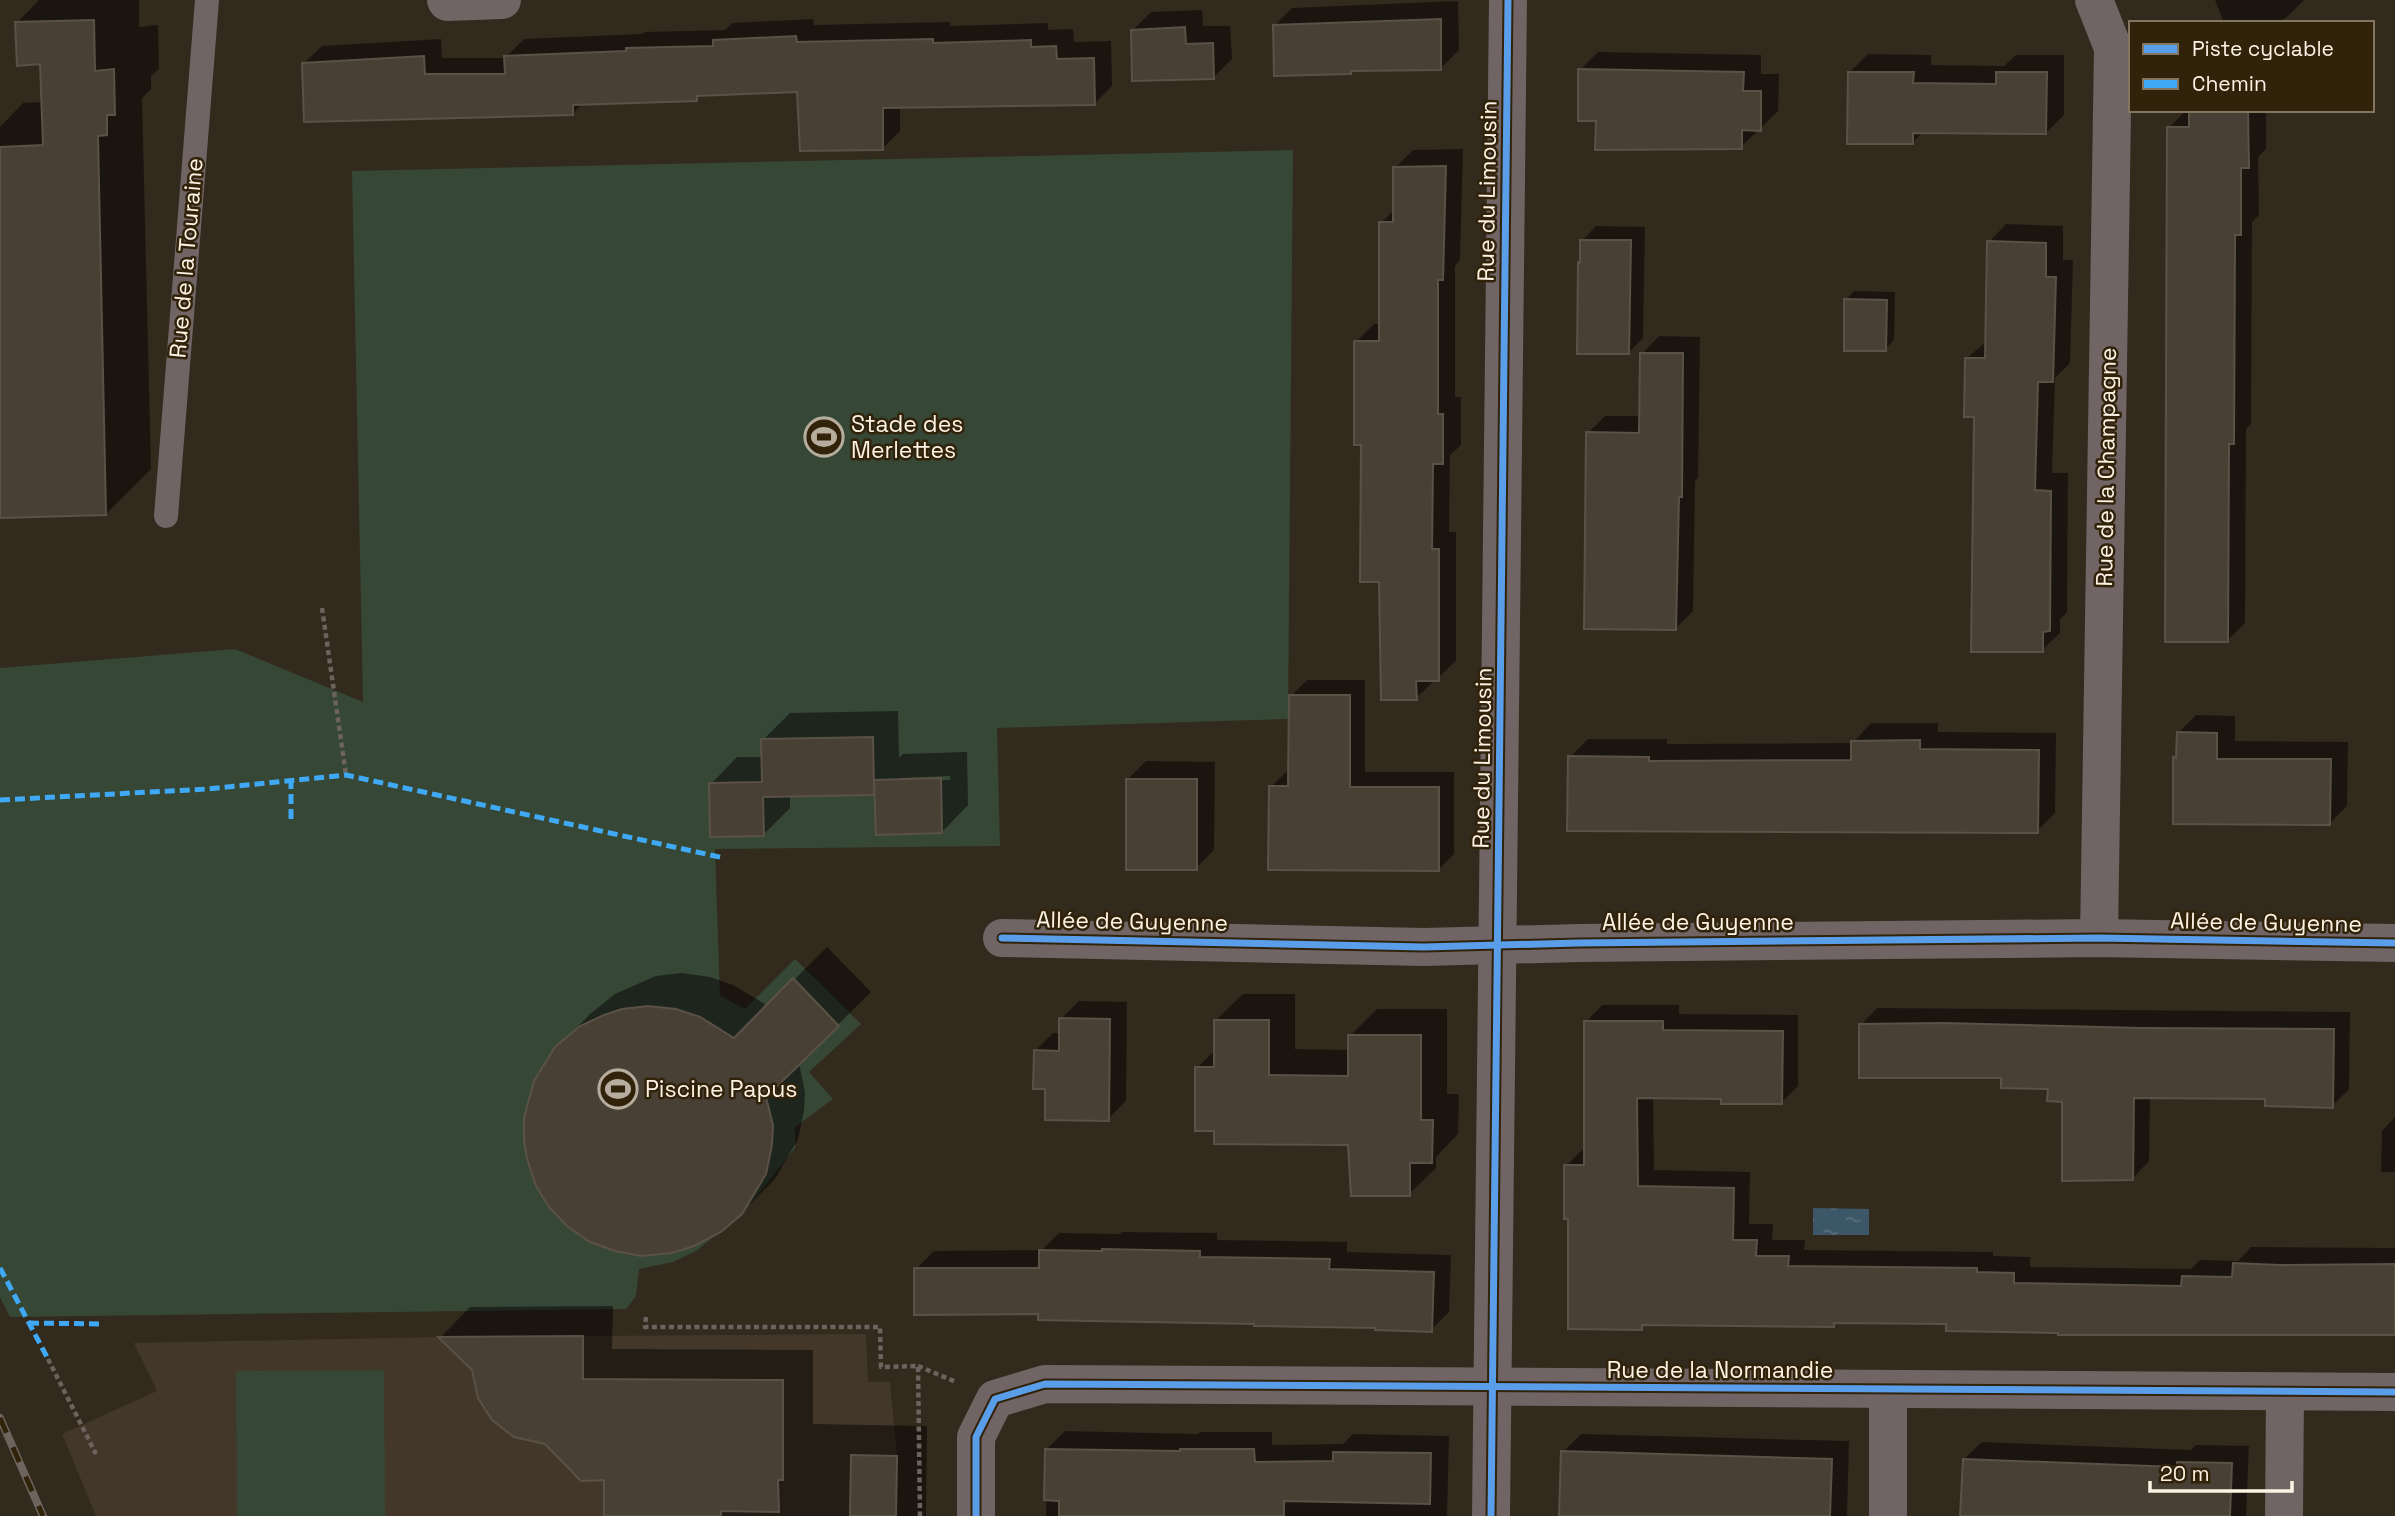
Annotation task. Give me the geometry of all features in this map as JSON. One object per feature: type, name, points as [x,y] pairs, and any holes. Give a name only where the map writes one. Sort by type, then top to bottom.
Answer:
[{"type":"street","points":[[446,0],[502,0]]},
{"type":"street","name":"Rue du Limousin","points":[[1491,1516],[1508,0]]},
{"type":"street","name":"Rue de la Champagne","points":[[2094,0],[2113,48],[2099,938]]},
{"type":"street","name":"Allée de Guyenne","points":[[1002,938],[1424,947],[2099,938],[2395,943]]},
{"type":"street","name":"Rue de la Normandie","points":[[976,1516],[976,1437],[995,1399],[1045,1384],[2395,1392]]},
{"type":"street","points":[[1888,1390],[1888,1516]]},
{"type":"street","points":[[2284,1516],[2285,1392]]},
{"type":"lane","name":"Rue de la Touraine","points":[[166,516],[207,0]]},
{"type":"path","points":[[322,608],[346,775]]},
{"type":"path","points":[[646,1317],[645,1327],[880,1326],[881,1367],[918,1366],[920,1516]]},
{"type":"path","points":[[48,1359],[96,1454]]},
{"type":"shaded area","points":[[866,1334],[868,1382],[890,1382],[897,1456],[896,1516],[96,1516],[62,1434],[157,1391],[134,1343],[438,1337]]},
{"type":"green space","points":[[1293,150],[1288,719],[997,728],[1000,846],[715,849],[720,996],[745,1009],[795,959],[861,1024],[809,1072],[833,1099],[795,1127],[795,1148],[742,1214],[696,1251],[673,1262],[639,1269],[636,1296],[626,1309],[10,1317],[0,1297],[0,668],[235,649],[363,702],[352,171]]},
{"type":"green space","points":[[384,1370],[385,1516],[237,1516],[236,1371]]},
{"type":"water","points":[[1813,1208],[1869,1209],[1869,1235],[1813,1235]]},
{"type":"building","points":[[1441,19],[1441,70],[1351,71],[1351,74],[1274,76],[1273,25]]},
{"type":"building","points":[[94,20],[95,71],[114,69],[115,115],[107,115],[107,135],[98,136],[106,515],[0,518],[0,147],[43,145],[40,64],[17,66],[15,22]]},
{"type":"building","points":[[1185,27],[1186,44],[1213,43],[1214,79],[1132,81],[1131,30]]},
{"type":"building","points":[[796,36],[797,42],[933,39],[933,43],[1031,40],[1031,47],[1056,46],[1057,59],[1094,58],[1095,105],[883,108],[883,150],[800,151],[797,92],[697,96],[697,101],[573,105],[573,115],[304,122],[302,63],[424,56],[425,74],[505,74],[504,56],[626,51],[626,48],[713,46],[713,40]]},
{"type":"building","points":[[1578,69],[1744,72],[1743,91],[1761,91],[1761,131],[1742,130],[1742,149],[1595,150],[1596,121],[1578,121]]},
{"type":"building","points":[[1848,72],[1914,72],[1913,83],[1996,84],[1996,72],[2047,72],[2046,134],[1913,133],[1913,144],[1847,144]]},
{"type":"building","points":[[2189,112],[2248,112],[2249,168],[2241,168],[2241,235],[2235,235],[2234,444],[2229,444],[2228,642],[2165,642],[2167,127],[2189,127]]},
{"type":"building","points":[[1446,166],[1443,280],[1438,280],[1438,414],[1443,414],[1443,464],[1433,464],[1432,549],[1439,549],[1439,681],[1416,681],[1417,700],[1381,700],[1379,582],[1360,582],[1361,445],[1354,445],[1354,341],[1379,341],[1379,222],[1393,222],[1393,167]]},
{"type":"building","points":[[1580,240],[1631,240],[1629,354],[1577,354]]},
{"type":"building","points":[[1987,241],[2046,243],[2046,277],[2056,277],[2053,382],[2038,382],[2035,490],[2051,491],[2050,631],[2043,632],[2043,652],[1971,652],[1974,417],[1964,417],[1965,358],[1985,358]]},
{"type":"building","points":[[1844,299],[1887,300],[1886,351],[1844,351]]},
{"type":"building","points":[[1640,353],[1683,353],[1682,497],[1679,497],[1676,630],[1584,629],[1586,432],[1639,433]]},
{"type":"building","points":[[1289,695],[1350,695],[1350,787],[1439,787],[1439,871],[1268,870],[1269,786],[1288,786]]},
{"type":"building","points":[[2177,732],[2217,733],[2217,759],[2331,759],[2330,825],[2173,824],[2173,757],[2176,758]]},
{"type":"building","points":[[873,737],[874,795],[763,797],[764,836],[710,837],[709,783],[762,782],[761,739]]},
{"type":"building","points":[[1920,740],[1920,749],[2039,750],[2038,833],[1567,831],[1568,756],[1649,757],[1649,761],[1851,760],[1851,741]]},
{"type":"building","points":[[941,778],[942,833],[876,835],[874,780]]},
{"type":"building","points":[[1126,779],[1197,779],[1197,870],[1126,870]]},
{"type":"building","name":"Piscine Papus","points":[[793,978],[839,1026],[766,1097],[773,1125],[772,1145],[766,1174],[742,1214],[721,1232],[694,1246],[672,1253],[641,1256],[590,1242],[567,1226],[549,1207],[536,1186],[524,1140],[524,1118],[534,1081],[555,1047],[580,1026],[604,1015],[622,1009],[648,1006],[676,1009],[700,1017],[734,1038]]},
{"type":"building","points":[[1059,1018],[1110,1019],[1109,1121],[1045,1120],[1045,1089],[1033,1089],[1034,1050],[1059,1051]]},
{"type":"building","points":[[1214,1020],[1269,1020],[1269,1075],[1348,1076],[1348,1035],[1421,1035],[1421,1120],[1433,1120],[1432,1163],[1410,1163],[1410,1196],[1351,1196],[1348,1145],[1214,1144],[1214,1131],[1195,1131],[1195,1067],[1214,1067]]},
{"type":"building","points":[[1584,1021],[1663,1021],[1663,1030],[1783,1031],[1782,1104],[1721,1104],[1721,1099],[1637,1098],[1638,1186],[1734,1188],[1733,1240],[1757,1240],[1756,1256],[1789,1256],[1788,1266],[1977,1268],[1977,1272],[2014,1273],[2014,1283],[2181,1286],[2182,1276],[2232,1277],[2233,1263],[2395,1264],[2395,1335],[2058,1335],[1946,1331],[1946,1324],[1834,1323],[1834,1327],[1642,1325],[1642,1330],[1568,1329],[1568,1219],[1564,1219],[1564,1165],[1584,1165]]},
{"type":"building","points":[[1859,1024],[2334,1029],[2333,1108],[2265,1106],[2265,1099],[2134,1098],[2133,1180],[2062,1181],[2062,1102],[2047,1101],[2048,1089],[2001,1088],[2001,1078],[1859,1078]]},
{"type":"building","points":[[1039,1250],[1200,1251],[1200,1257],[1330,1259],[1329,1269],[1434,1272],[1432,1332],[1254,1324],[1038,1320],[1038,1314],[914,1315],[914,1268],[1039,1268]]},
{"type":"building","points":[[583,1336],[583,1379],[783,1380],[783,1480],[778,1480],[779,1512],[721,1511],[721,1516],[604,1516],[604,1480],[581,1481],[545,1444],[514,1437],[492,1420],[478,1398],[472,1370],[438,1337]]},
{"type":"building","points":[[1045,1449],[1254,1449],[1255,1462],[1333,1461],[1333,1452],[1431,1453],[1430,1504],[1284,1501],[1284,1516],[1059,1516],[1059,1501],[1044,1500]]},
{"type":"building","points":[[1561,1451],[1832,1459],[1830,1516],[1559,1516]]},
{"type":"building","points":[[851,1455],[897,1456],[896,1516],[850,1516]]},
{"type":"building","points":[[1963,1459],[2177,1467],[2177,1462],[2232,1463],[2230,1516],[1960,1516]]},
{"type":"railway","points":[[0,1418],[43,1516]]},
{"type":"marked path","points":[[0,800],[207,789],[346,775],[724,858]]},
{"type":"marked path","points":[[291,780],[291,819]]},
{"type":"marked path","points":[[0,1268],[48,1359]]},
{"type":"marked path","points":[[29,1323],[102,1324]]},
{"type":"cycle path","points":[[1491,1516],[1508,0]]},
{"type":"cycle path","points":[[1002,938],[1424,947],[2099,938],[2395,943]]},
{"type":"cycle path","points":[[976,1516],[976,1437],[995,1399],[1045,1384],[2395,1392]]},
{"type":"place","name":"Stade des Merlettes","points":[[824,437]]},
{"type":"place","name":"Piscine Papus","points":[[618,1089]]}]
